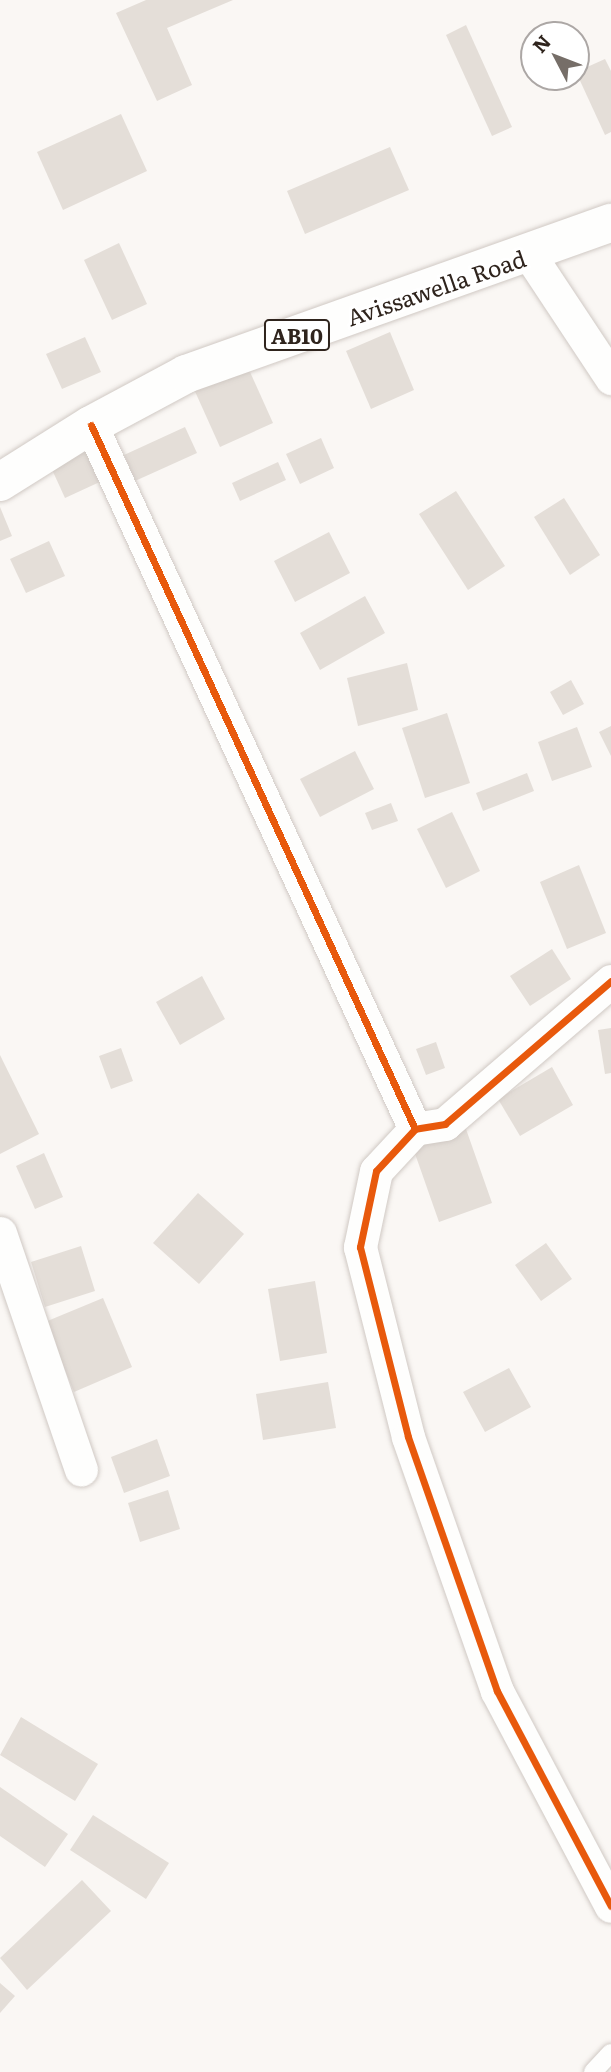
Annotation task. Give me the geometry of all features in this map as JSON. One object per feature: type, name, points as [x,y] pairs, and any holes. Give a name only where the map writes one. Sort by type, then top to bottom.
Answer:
[{"type":"main road","name":"Avissawella Road","points":[[0,482],[91,425],[186,374],[611,223]]},
{"type":"street","points":[[529,254],[611,378]]},
{"type":"street","points":[[91,425],[415,1129]]},
{"type":"street","points":[[611,981],[445,1124],[415,1129],[376,1171],[360,1247],[408,1437],[497,1691],[611,1906]]},
{"type":"street","points":[[0,1233],[81,1470]]},
{"type":"lane","points":[[593,2072],[611,2053]]},
{"type":"building","points":[[146,0],[233,0],[167,28],[192,85],[157,101],[116,13]]},
{"type":"building","points":[[466,25],[512,127],[492,136],[446,35]]},
{"type":"building","points":[[605,59],[611,71],[611,132],[605,135],[585,91],[590,91],[590,66]]},
{"type":"building","points":[[121,114],[147,171],[63,210],[37,152]]},
{"type":"building","points":[[390,147],[409,190],[305,234],[287,191]]},
{"type":"building","points":[[119,243],[147,304],[112,320],[84,260]]},
{"type":"building","points":[[390,332],[414,390],[371,409],[346,351]]},
{"type":"building","points":[[85,337],[101,372],[62,389],[46,354]]},
{"type":"building","points":[[246,363],[273,423],[220,447],[193,387]]},
{"type":"building","points":[[185,427],[197,453],[135,481],[124,455]]},
{"type":"building","points":[[321,438],[334,468],[300,484],[286,454]]},
{"type":"building","points":[[88,445],[104,480],[65,498],[49,463]]},
{"type":"building","points":[[278,462],[286,480],[240,501],[232,483]]},
{"type":"building","points":[[456,491],[505,566],[468,590],[419,514]]},
{"type":"building","points":[[564,498],[600,555],[570,575],[534,517]]},
{"type":"building","points":[[0,507],[12,536],[0,541]]},
{"type":"building","points":[[329,532],[350,573],[295,602],[274,561]]},
{"type":"building","points":[[49,541],[65,576],[26,593],[10,559]]},
{"type":"building","points":[[365,596],[385,633],[320,670],[300,633]]},
{"type":"building","points":[[407,663],[418,710],[358,726],[347,678]]},
{"type":"building","points":[[571,680],[584,704],[563,715],[550,692]]},
{"type":"building","points":[[447,713],[470,783],[425,798],[402,728]]},
{"type":"building","points":[[611,726],[611,756],[599,732]]},
{"type":"building","points":[[577,727],[592,767],[552,781],[538,742]]},
{"type":"building","points":[[355,751],[374,789],[320,817],[300,779]]},
{"type":"building","points":[[527,773],[534,791],[483,811],[476,793]]},
{"type":"building","points":[[391,803],[398,821],[372,830],[365,813]]},
{"type":"building","points":[[452,812],[480,871],[446,888],[417,829]]},
{"type":"building","points":[[579,865],[606,933],[567,949],[540,882]]},
{"type":"building","points":[[552,949],[571,979],[530,1006],[510,976]]},
{"type":"building","points":[[202,976],[225,1019],[180,1045],[156,1002]]},
{"type":"building","points":[[611,1028],[611,1073],[605,1074],[598,1030]]},
{"type":"building","points":[[436,1042],[445,1068],[426,1075],[416,1049]]},
{"type":"building","points":[[121,1048],[133,1081],[111,1089],[99,1056]]},
{"type":"building","points":[[0,1055],[39,1134],[0,1154]]},
{"type":"building","points":[[552,1067],[573,1105],[520,1136],[498,1099]]},
{"type":"building","points":[[466,1129],[492,1203],[439,1222],[413,1148]]},
{"type":"building","points":[[44,1153],[63,1197],[35,1209],[16,1166]]},
{"type":"building","points":[[198,1193],[244,1234],[199,1284],[153,1243]]},
{"type":"building","points":[[546,1243],[572,1279],[541,1301],[515,1265]]},
{"type":"building","points":[[81,1246],[95,1291],[45,1307],[31,1262]]},
{"type":"building","points":[[315,1281],[327,1353],[280,1361],[268,1289]]},
{"type":"building","points":[[103,1298],[132,1367],[74,1392],[45,1322]]},
{"type":"building","points":[[509,1368],[531,1407],[485,1432],[463,1392]]},
{"type":"building","points":[[328,1382],[336,1428],[263,1440],[256,1394]]},
{"type":"building","points":[[157,1439],[170,1476],[124,1493],[111,1457]]},
{"type":"building","points":[[168,1490],[180,1529],[140,1542],[128,1503]]},
{"type":"building","points":[[21,1717],[98,1764],[75,1801],[0,1755]]},
{"type":"building","points":[[0,1787],[68,1834],[45,1867],[0,1836]]},
{"type":"building","points":[[93,1815],[169,1863],[146,1899],[70,1850]]},
{"type":"building","points":[[82,1880],[111,1911],[27,1990],[0,1958]]},
{"type":"building","points":[[0,1983],[15,1996],[0,2013]]},
{"type":"cycle path","points":[[91,425],[415,1129]]},
{"type":"cycle path","points":[[611,981],[445,1124],[415,1129],[376,1171],[360,1247],[408,1437],[497,1691],[611,1906]]}]
